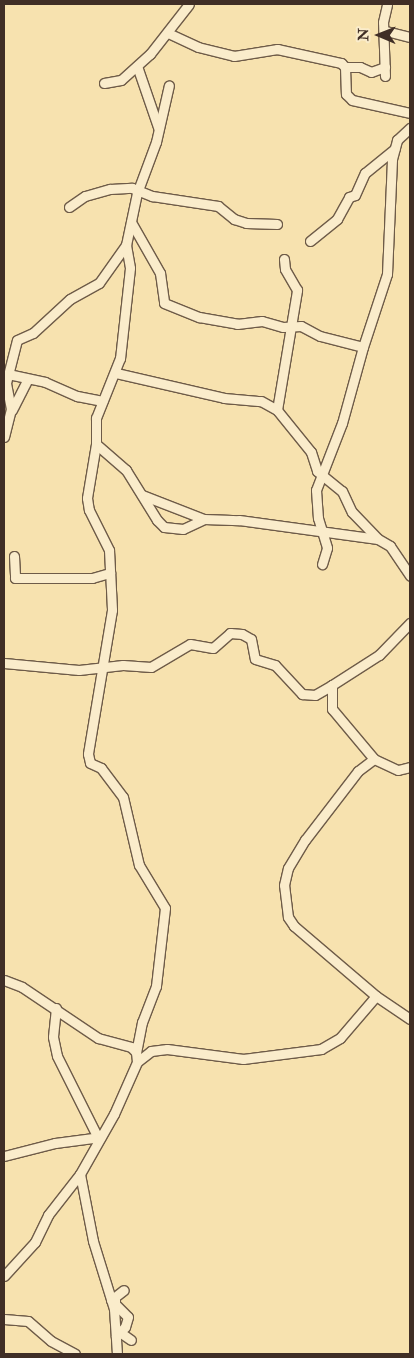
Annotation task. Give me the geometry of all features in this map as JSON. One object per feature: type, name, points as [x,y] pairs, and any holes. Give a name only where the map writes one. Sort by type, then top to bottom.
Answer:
[{"type":"street","points":[[104,83],[121,80],[137,66],[168,33],[189,4]]},
{"type":"street","points":[[168,33],[198,47],[234,56],[277,49],[341,63],[345,67],[360,67],[371,72],[385,72],[386,32],[384,22],[387,4]]},
{"type":"street","points":[[386,32],[410,37]]},
{"type":"street","points":[[137,66],[159,128]]},
{"type":"street","points":[[345,67],[346,94],[352,100],[410,113]]},
{"type":"street","points":[[137,1062],[136,1052],[142,1022],[154,996],[166,915],[160,898],[139,864],[124,797],[101,768],[88,761],[95,694],[102,670],[112,610],[108,550],[89,510],[87,498],[96,444],[96,418],[116,373],[129,277],[126,246],[138,190],[159,128],[169,85]]},
{"type":"street","points":[[322,564],[327,551],[318,518],[316,490],[342,423],[386,274],[395,149],[397,140],[410,128]]},
{"type":"street","points":[[310,241],[337,218],[350,197],[355,195],[365,172],[395,149]]},
{"type":"street","points":[[69,207],[85,196],[110,189],[138,190],[152,196],[218,206],[234,219],[246,223],[277,224]]},
{"type":"street","points":[[131,222],[160,274],[164,303],[209,320],[242,325],[262,321],[301,326],[320,336],[363,347]]},
{"type":"street","points":[[10,414],[6,375],[15,346],[22,336],[33,333],[70,299],[99,283],[126,246]]},
{"type":"street","points":[[277,410],[297,290],[285,269],[284,259]]},
{"type":"street","points":[[4,351],[15,346]]},
{"type":"street","points":[[116,373],[149,378],[224,398],[262,401],[277,410],[311,452],[317,471],[342,491],[352,512],[378,539],[390,546],[410,576]]},
{"type":"street","points":[[6,375],[45,382],[77,396],[103,401]]},
{"type":"street","points":[[4,437],[10,414],[28,379]]},
{"type":"street","points":[[96,444],[126,470],[157,520],[164,527],[183,529],[204,519]]},
{"type":"street","points":[[142,495],[204,519],[239,520],[323,534],[378,539]]},
{"type":"street","points":[[14,556],[15,578],[92,578],[110,573]]},
{"type":"street","points":[[4,663],[102,670],[123,665],[151,667],[190,644],[214,648],[230,633],[242,634],[251,639],[255,659],[274,665],[302,694],[315,695],[379,655],[410,623]]},
{"type":"street","points":[[332,685],[332,709],[374,759],[398,770],[410,767]]},
{"type":"street","points":[[374,759],[358,771],[305,840],[288,868],[284,885],[288,918],[294,926],[376,996],[410,1019]]},
{"type":"street","points":[[4,980],[22,987],[56,1008],[98,1038],[132,1047],[136,1052]]},
{"type":"street","points":[[4,1276],[35,1242],[48,1215],[80,1174],[137,1062],[158,1049],[243,1059],[328,1047],[340,1038],[376,996]]},
{"type":"street","points":[[56,1008],[52,1037],[57,1056],[100,1136]]},
{"type":"street","points":[[4,1156],[100,1136]]},
{"type":"street","points":[[80,1174],[89,1226],[113,1298],[118,1335],[117,1354]]},
{"type":"street","points":[[113,1298],[124,1290]]},
{"type":"street","points":[[4,1319],[28,1321],[51,1341],[75,1354]]},
{"type":"street","points":[[118,1335],[131,1340]]}]
